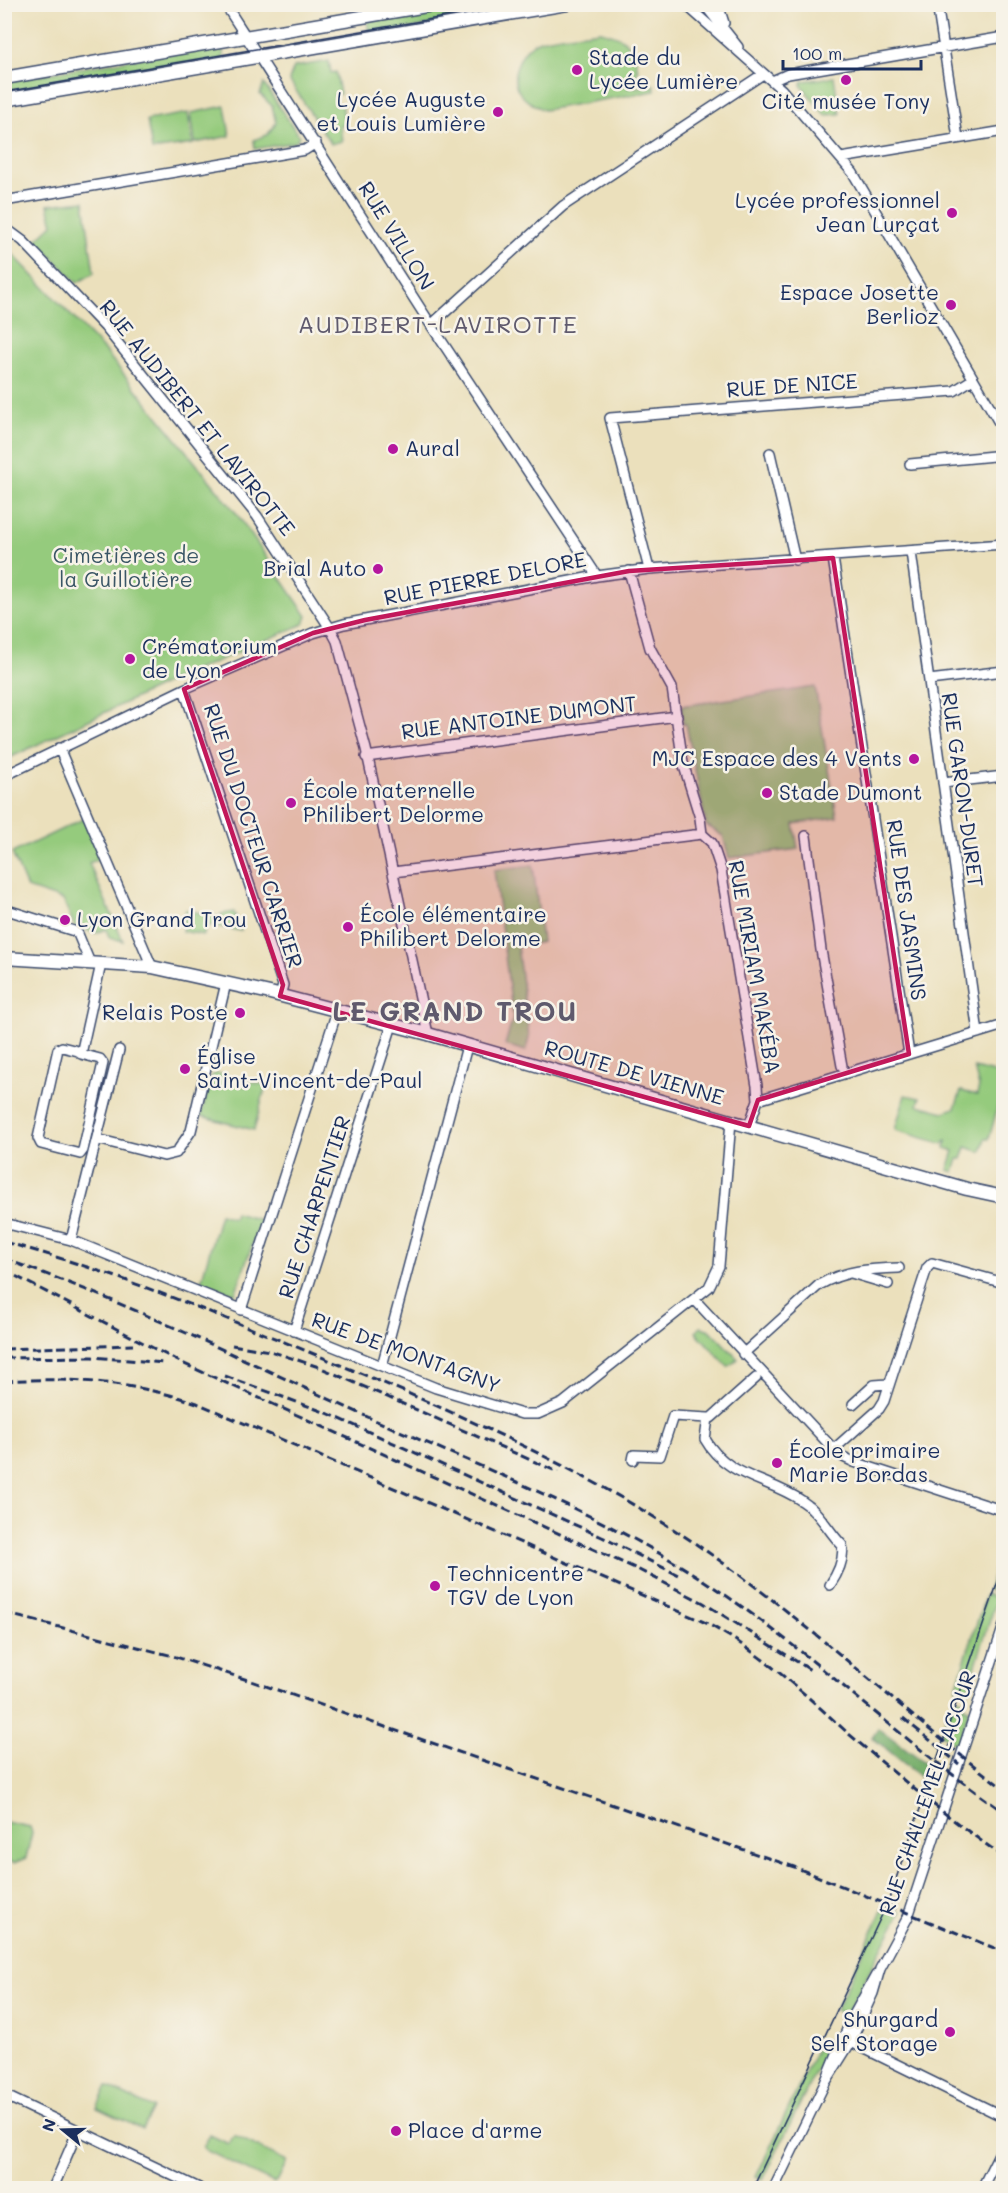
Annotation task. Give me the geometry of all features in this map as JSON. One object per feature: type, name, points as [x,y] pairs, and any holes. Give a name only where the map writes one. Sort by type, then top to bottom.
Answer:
[{"type":"main road","points":[[4,78],[438,4]]},
{"type":"main road","points":[[4,99],[567,4]]},
{"type":"main road","name":"ROUTE DE VIENNE","points":[[4,958],[152,967],[226,983],[428,1034],[967,1189],[1004,1197]]},
{"type":"street","name":"RUE VILLON","points":[[225,4],[431,325],[597,576]]},
{"type":"street","points":[[685,4],[772,81],[865,188],[1004,431]]},
{"type":"street","points":[[704,4],[744,56]]},
{"type":"street","points":[[718,4],[727,31]]},
{"type":"street","points":[[937,4],[958,138]]},
{"type":"street","points":[[772,81],[788,74],[1004,37]]},
{"type":"street","points":[[431,325],[563,206],[763,74]]},
{"type":"street","points":[[841,158],[1004,131]]},
{"type":"street","points":[[4,201],[305,150],[316,143]]},
{"type":"street","name":"RUE AUDIBERT ET LAVIROTTE","points":[[4,227],[23,241],[105,327],[257,516],[337,640],[393,872],[428,1034]]},
{"type":"street","name":"RUE DE NICE","points":[[649,569],[610,418],[954,391],[974,379]]},
{"type":"street","points":[[994,414],[1004,409]]},
{"type":"street","points":[[770,453],[795,560]]},
{"type":"street","points":[[909,464],[1004,455]]},
{"type":"street","name":"RUE PIERRE DELORE","points":[[4,776],[184,689],[330,628],[628,571],[1004,544]]},
{"type":"street","name":"RUE GARON-DURET","points":[[911,552],[978,1033]]},
{"type":"street","name":"RUE DES JASMINS","points":[[833,558],[909,1054]]},
{"type":"street","name":"RUE MIRIAM MAKÉBA","points":[[628,571],[650,648],[672,688],[682,763],[700,818],[702,834],[712,843],[721,870],[758,1100]]},
{"type":"street","points":[[929,680],[1004,671]]},
{"type":"street","name":"RUE DU DOCTEUR CARRIER","points":[[184,689],[283,985],[280,996]]},
{"type":"street","name":"RUE ANTOINE DUMONT","points":[[366,757],[677,716]]},
{"type":"street","points":[[59,748],[152,967]]},
{"type":"street","points":[[943,783],[1004,776]]},
{"type":"street","points":[[393,872],[702,834]]},
{"type":"street","points":[[806,836],[821,950],[842,1066]]},
{"type":"street","points":[[4,909],[74,931],[95,963],[82,1052]]},
{"type":"street","points":[[97,1139],[164,1156],[176,1153],[191,1131],[226,983]]},
{"type":"street","points":[[241,1310],[337,1011]]},
{"type":"street","name":"RUE CHARPENTIER","points":[[294,1331],[392,1025]]},
{"type":"street","points":[[749,1126],[758,1100],[1004,1025]]},
{"type":"street","points":[[382,1366],[467,1046]]},
{"type":"street","points":[[62,1047],[82,1052],[81,1054],[100,1059],[103,1063],[83,1150],[80,1154],[41,1144],[38,1138],[58,1049],[62,1047]]},
{"type":"street","points":[[71,1240],[119,1050]]},
{"type":"street","name":"RUE DE MONTAGNY","points":[[4,1223],[71,1240],[460,1396],[508,1411],[538,1414],[563,1403],[709,1287],[719,1266],[731,1121]]},
{"type":"street","points":[[833,1450],[879,1409],[927,1268],[932,1263],[1004,1283]]},
{"type":"street","points":[[743,1354],[819,1285],[849,1272],[899,1268]]},
{"type":"street","points":[[849,1272],[888,1284]]},
{"type":"street","points":[[694,1299],[833,1450],[854,1462],[1004,1510]]},
{"type":"street","points":[[633,1460],[634,1455],[660,1456],[672,1416],[711,1418],[756,1377]]},
{"type":"street","points":[[854,1404],[874,1385],[889,1381]]},
{"type":"street","points":[[708,1418],[705,1439],[723,1462],[742,1474],[802,1500],[824,1519],[834,1539],[842,1545],[844,1553],[837,1575],[830,1585]]},
{"type":"street","name":"RUE CHALLEMEL-LACOUR","points":[[774,2188],[846,2040],[868,1984],[880,1969],[908,1917],[1004,1625]]},
{"type":"street","points":[[846,2040],[1004,2117]]},
{"type":"street","points":[[4,2095],[199,2188]]},
{"type":"street","points":[[53,2188],[78,2130]]},
{"type":"street","points":[[982,2188],[1004,2144]]},
{"type":"highlighted area","points":[[833,558],[909,1054],[758,1100],[749,1126],[280,996],[283,985],[184,689],[313,633],[365,620],[629,571]]},
{"type":"green space","points":[[457,5],[552,5],[369,35],[367,20]]},
{"type":"green space","name":"Stade du Lycée Lumière","points":[[600,31],[622,39],[634,54],[638,71],[628,88],[654,85],[655,91],[544,110],[520,94],[516,84],[516,69],[523,54],[534,43],[555,37]]},
{"type":"green space","points":[[222,44],[224,60],[6,97],[4,81]]},
{"type":"green space","points":[[329,61],[331,73],[336,72],[340,94],[335,95],[336,105],[342,104],[345,125],[340,126],[342,141],[331,144],[289,80],[294,67]]},
{"type":"green space","points":[[834,77],[840,114],[825,115],[801,85],[803,81]]},
{"type":"green space","points":[[264,84],[299,136],[296,142],[255,149],[254,140],[267,135],[276,123],[272,106],[260,94]]},
{"type":"green space","points":[[225,106],[230,136],[195,143],[191,113]]},
{"type":"green space","points":[[188,113],[193,144],[152,150],[147,120]]},
{"type":"green space","points":[[84,201],[94,273],[77,283],[36,240],[53,224],[48,205]]},
{"type":"green space","name":"Cimetières de la Guillotière","points":[[5,246],[105,351],[237,514],[307,616],[304,624],[175,679],[5,760]]},
{"type":"green space","name":"Stade Dumont","points":[[815,687],[837,817],[794,824],[798,849],[729,858],[723,836],[706,825],[681,706]]},
{"type":"green space","points":[[85,818],[102,858],[89,863],[123,941],[109,937],[106,929],[96,933],[75,927],[63,900],[27,888],[12,853]]},
{"type":"green space","points":[[533,865],[542,942],[517,946],[529,1037],[526,1051],[505,1045],[513,1018],[494,870]]},
{"type":"green space","points":[[186,910],[220,917],[221,914],[234,912],[241,931],[210,925],[205,928],[204,935],[182,931]]},
{"type":"green space","points":[[974,1068],[1003,1075],[1003,1103],[999,1102],[989,1139],[985,1139],[981,1152],[966,1147],[962,1159],[958,1159],[954,1172],[948,1170],[954,1151],[945,1148],[947,1139],[943,1144],[895,1130],[905,1095],[920,1098],[918,1105],[944,1112],[955,1108],[961,1091],[977,1095],[979,1087]]},
{"type":"green space","points":[[216,1073],[237,1078],[235,1084],[246,1086],[248,1081],[266,1085],[254,1130],[201,1116],[211,1077]]},
{"type":"green space","points":[[235,1213],[261,1220],[235,1294],[201,1282],[220,1214],[233,1218]]},
{"type":"green space","points":[[701,1327],[710,1330],[738,1359],[728,1367],[696,1332]]},
{"type":"green space","points":[[1002,1545],[1004,1546],[1003,1595],[988,1590]]},
{"type":"green space","points":[[986,1594],[997,1598],[967,1693],[956,1688]]},
{"type":"green space","points":[[953,1697],[965,1701],[963,1707],[969,1709],[958,1747],[941,1733]]},
{"type":"green space","points":[[878,1728],[927,1764],[922,1778],[872,1737]]},
{"type":"green space","points":[[5,1822],[30,1827],[32,1833],[26,1858],[14,1863],[5,1860]]},
{"type":"green space","points":[[884,1906],[901,1912],[846,2015],[836,2010]]},
{"type":"green space","points":[[817,2048],[825,2052],[763,2180],[756,2177]]},
{"type":"green space","points":[[107,2086],[153,2108],[142,2129],[97,2108]]},
{"type":"green space","points":[[210,2135],[229,2144],[234,2135],[287,2161],[278,2180],[274,2183],[207,2151],[203,2147]]},
{"type":"tram line","points":[[4,92],[520,4]]},
{"type":"tram line","points":[[753,2188],[888,1902],[1004,1564]]},
{"type":"railway","points":[[4,1242],[120,1278],[309,1352],[409,1394],[556,1462],[650,1515],[736,1572],[1004,1789]]},
{"type":"railway","points":[[4,1259],[143,1314],[370,1418],[544,1494],[672,1560],[750,1612],[930,1757],[1004,1812]]},
{"type":"railway","points":[[4,1270],[180,1362],[637,1569],[702,1602],[812,1671]]},
{"type":"railway","points":[[4,1349],[133,1345]]},
{"type":"railway","points":[[232,1345],[270,1351],[319,1367],[558,1472]]},
{"type":"railway","points":[[4,1358],[92,1357],[165,1363]]},
{"type":"railway","points":[[225,1376],[327,1413],[602,1537],[678,1575]]},
{"type":"railway","points":[[4,1381],[53,1380],[102,1383],[149,1390],[197,1403],[704,1622],[762,1659],[906,1782],[1004,1857]]},
{"type":"railway","points":[[4,1613],[173,1656],[254,1682],[797,1868],[1004,1952]]},
{"type":"railway","points":[[903,1718],[959,1764]]},
{"type":"place","name":"Stade du Lycée Lumière","points":[[577,70]]},
{"type":"place","name":"Cité musée Tony","points":[[846,80]]},
{"type":"place","name":"Lycée Auguste et Louis Lumière","points":[[498,112]]},
{"type":"place","name":"Lycée professionnel Jean Lurçat","points":[[952,213]]},
{"type":"place","name":"Espace Josette Berlioz","points":[[951,305]]},
{"type":"place","name":"Aural","points":[[393,449]]},
{"type":"place","name":"Brial Auto","points":[[378,569]]},
{"type":"place","name":"Crématorium de Lyon","points":[[130,659]]},
{"type":"place","name":"MJC Espace des 4 Vents","points":[[914,759]]},
{"type":"place","name":"Stade Dumont","points":[[767,793]]},
{"type":"place","name":"École maternelle Philibert Delorme","points":[[291,803]]},
{"type":"place","name":"Lyon Grand Trou","points":[[65,920]]},
{"type":"place","name":"École élémentaire Philibert Delorme","points":[[348,927]]},
{"type":"place","name":"Relais Poste","points":[[240,1013]]},
{"type":"place","name":"Église Saint-Vincent-de-Paul","points":[[185,1069]]},
{"type":"place","name":"École primaire Marie Bordas","points":[[777,1463]]},
{"type":"place","name":"Technicentre TGV de Lyon","points":[[435,1586]]},
{"type":"place","name":"Shurgard Self Storage","points":[[950,2032]]},
{"type":"place","name":"Place d'arme","points":[[396,2131]]},
{"type":"district","name":"AUDIBERT-LAVIROTTE","points":[[438,325]]},
{"type":"district","name":"LE GRAND TROU","points":[[455,1012]]}]
